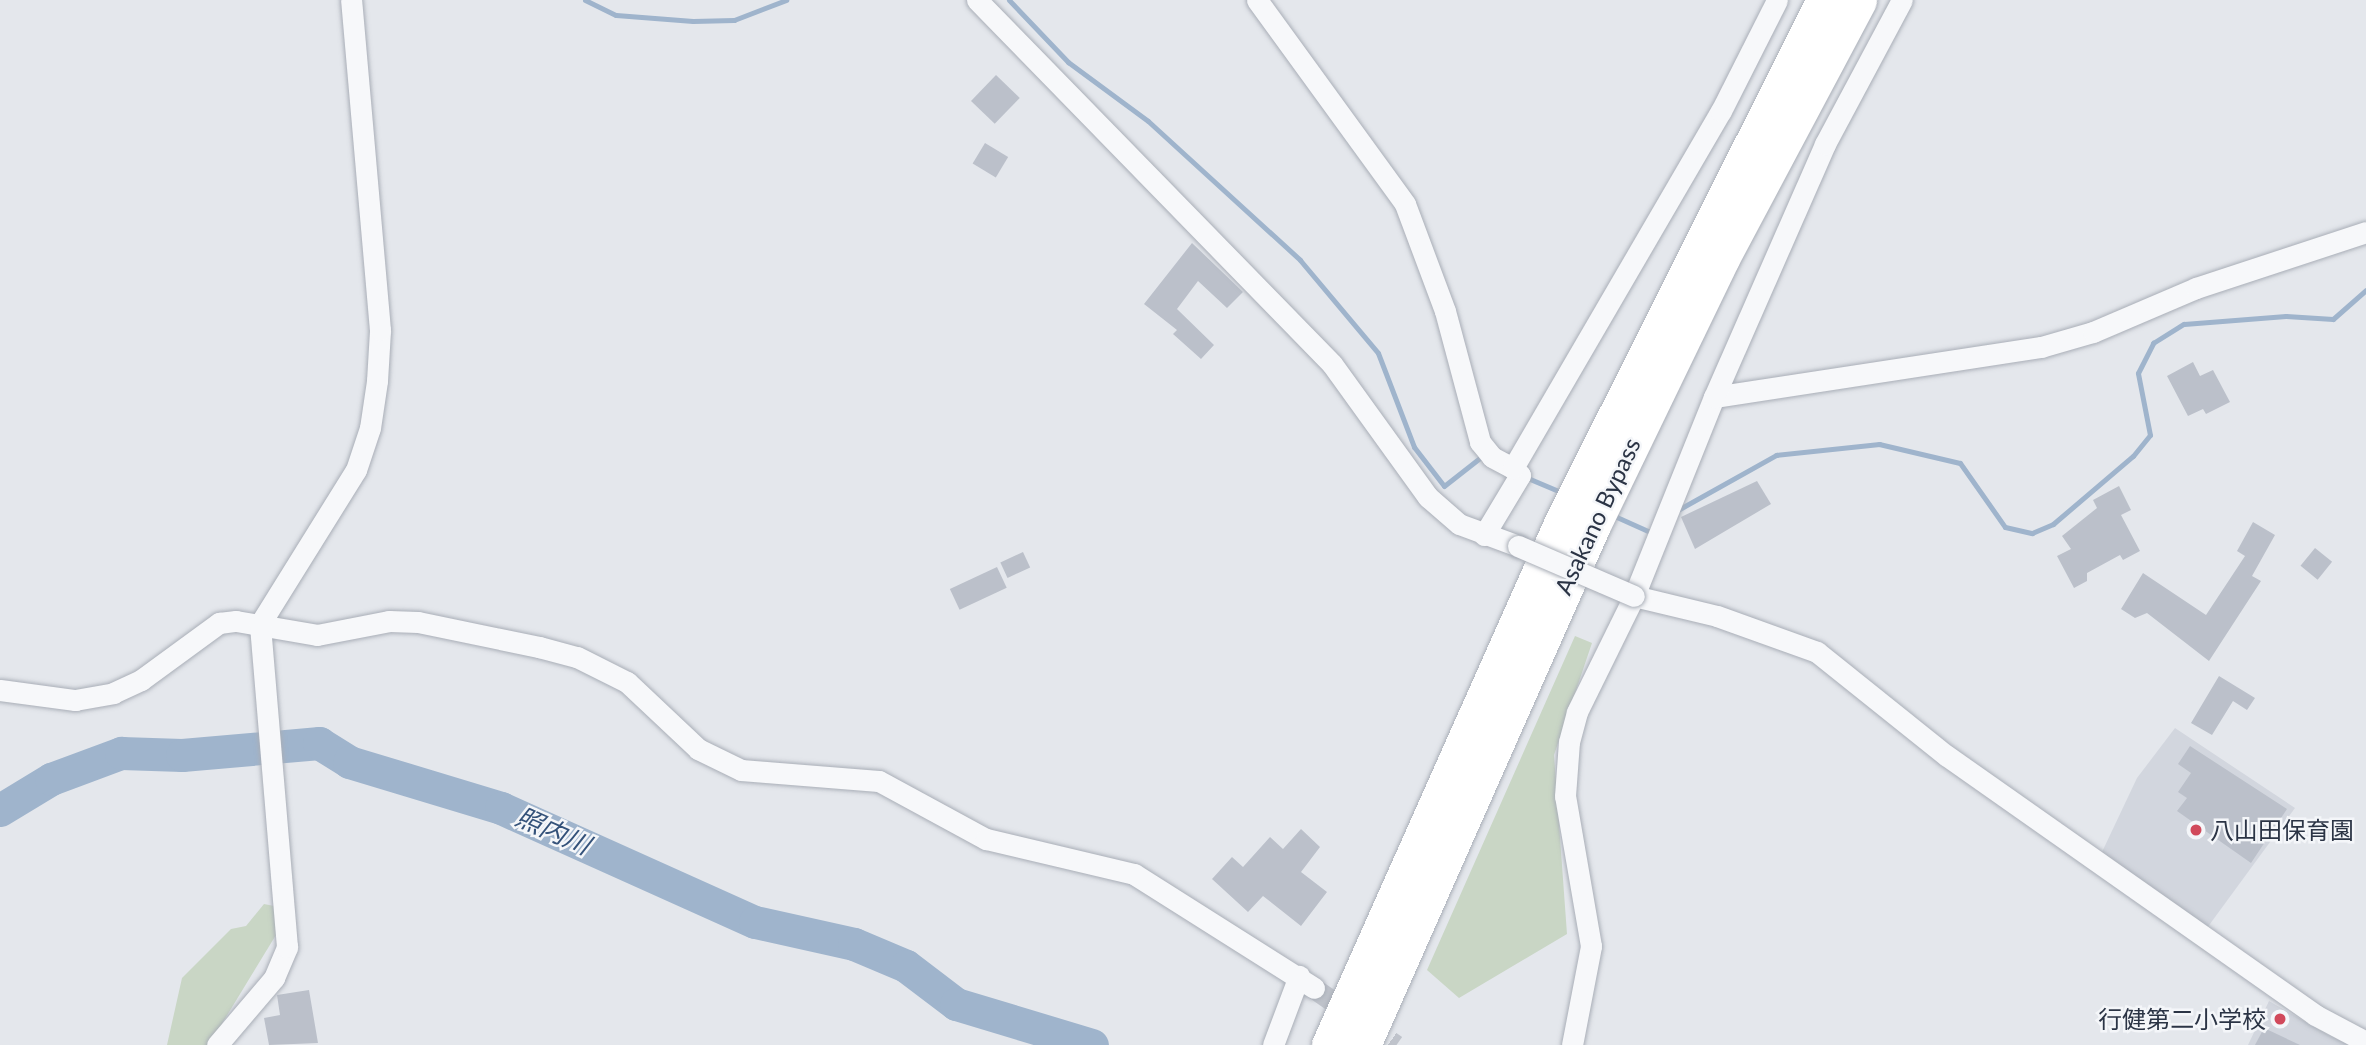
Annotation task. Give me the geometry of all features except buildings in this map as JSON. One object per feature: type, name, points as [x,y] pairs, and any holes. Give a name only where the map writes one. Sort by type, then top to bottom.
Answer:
[{"type":"highway","name":"Asakano Bypass","points":[[1330,1045],[1562,524],[1825,0]]},
{"type":"highway","name":"Asakano Bypass","points":[[1362,1045],[1592,525],[1721,258],[1858,0]]},
{"type":"street","points":[[217,1045],[274,978],[286,947],[260,624],[356,470],[370,428],[377,381],[380,330],[351,0]]},
{"type":"street","points":[[977,0],[1332,364],[1428,497],[1459,524],[1518,546],[1634,596],[1717,616],[1817,652],[1958,764],[2315,1015],[2366,1042]]},
{"type":"street","points":[[1258,0],[1405,204],[1445,311],[1480,442],[1492,457],[1513,468],[1520,475],[1484,535]]},
{"type":"street","points":[[1513,468],[1721,111],[1777,0]]},
{"type":"street","points":[[1572,1045],[1591,946],[1567,829],[1567,753],[1577,712],[1634,596],[1714,397],[1825,144],[1902,0]]},
{"type":"street","points":[[1714,397],[2040,347],[2093,332],[2196,288],[2366,232]]},
{"type":"street","points":[[0,690],[75,700],[113,693],[141,680],[219,623],[260,624],[325,635],[389,621],[418,622],[578,657],[627,682],[698,749],[741,770],[879,781],[986,839],[1134,874],[1306,982],[1273,1045]]},
{"type":"shaded area","name":"八山田保育園","points":[[2175,728],[2295,808],[2207,928],[2102,852],[2137,778]]},
{"type":"shaded area","name":"行健第二小学校","points":[[2269,1001],[2330,1036],[2350,1045],[2248,1045]]},
{"type":"green space","points":[[1575,636],[1592,643],[1554,755],[1567,934],[1459,998],[1427,970]]},
{"type":"green space","points":[[264,904],[274,906],[279,930],[209,1045],[167,1045],[182,978],[231,929],[246,926]]},
{"type":"waterway","points":[[585,0],[616,15],[693,21],[734,20],[786,0]]},
{"type":"waterway","points":[[1009,0],[1068,62],[1148,121],[1300,260],[1378,353],[1414,447],[1444,486],[1481,457],[1486,459]]},
{"type":"waterway","points":[[1676,511],[1776,455],[1879,444],[1960,463],[2005,527],[2032,533],[2053,524],[2133,456],[2150,435],[2138,373],[2153,343],[2184,324],[2286,316],[2333,319],[2366,290]]},
{"type":"waterway","points":[[1523,476],[1563,493]]},
{"type":"waterway","points":[[1610,514],[1650,532],[1655,528]]},
{"type":"waterway","name":"照内川","points":[[0,810],[51,779],[121,753],[182,755],[319,743],[349,762],[501,808],[755,922],[854,944],[906,966],[956,1004],[1092,1045]]},
{"type":"tunnel","points":[[1314,988],[1396,1045]]},
{"type":"place","name":"八山田保育園","points":[[2196,830]]},
{"type":"place","name":"行健第二小学校","points":[[2280,1019]]}]
